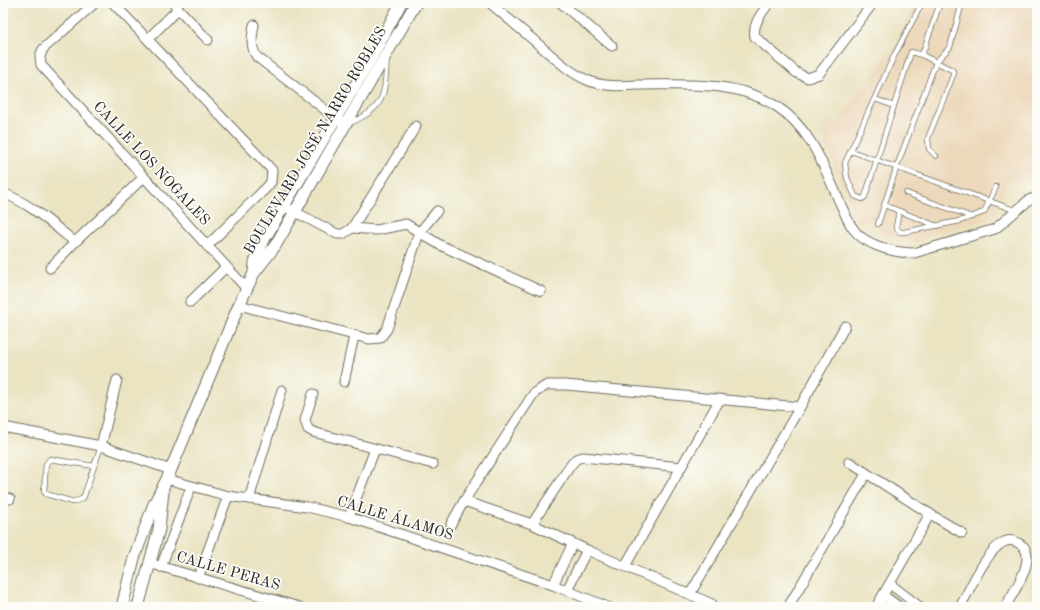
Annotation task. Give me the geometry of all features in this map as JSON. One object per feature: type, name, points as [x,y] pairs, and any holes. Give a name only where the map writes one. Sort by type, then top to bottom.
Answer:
[{"type":"street","name":"CALLE LOS NOGALES","points":[[96,3],[44,49],[40,56],[40,65],[247,289]]},
{"type":"street","points":[[113,3],[271,168],[273,176],[266,187],[207,246]]},
{"type":"street","name":"BOULEVARD JOSÉ NARRO ROBLES","points":[[289,209],[336,118],[372,57],[401,3]]},
{"type":"street","name":"BOULEVARD JOSÉ NARRO ROBLES","points":[[122,607],[134,558],[154,504],[167,479],[239,305],[254,273],[255,262],[262,243],[289,209],[346,124],[416,3]]},
{"type":"street","points":[[490,3],[564,65],[587,81],[630,86],[715,86],[747,93],[776,106],[801,126],[813,143],[852,228],[866,240],[881,247],[904,253],[925,251],[995,229],[1029,200],[1037,197]]},
{"type":"street","points":[[561,3],[612,46]]},
{"type":"street","points":[[769,3],[755,26],[756,37],[797,73],[808,78],[819,74],[874,3]]},
{"type":"street","points":[[148,39],[176,6],[208,40]]},
{"type":"street","points":[[254,25],[252,42],[254,52],[257,57],[336,118],[346,124]]},
{"type":"street","points":[[289,209],[337,234],[343,234],[352,228],[416,126]]},
{"type":"street","points":[[50,268],[75,242],[144,177]]},
{"type":"street","points":[[3,194],[21,201],[75,242]]},
{"type":"street","points":[[239,305],[354,336],[369,339],[380,338],[387,329],[419,233],[437,211]]},
{"type":"street","points":[[352,228],[377,230],[406,224],[440,245],[541,292]]},
{"type":"street","points":[[190,302],[226,267]]},
{"type":"street","points":[[690,594],[800,407],[845,326]]},
{"type":"street","points":[[344,382],[354,336]]},
{"type":"street","points":[[101,446],[117,380]]},
{"type":"street","points":[[451,524],[464,501],[534,393],[542,387],[553,384],[566,385],[800,407]]},
{"type":"street","points":[[249,499],[282,390]]},
{"type":"street","points":[[313,394],[305,420],[308,429],[313,432],[433,464]]},
{"type":"street","points":[[626,566],[720,399]]},
{"type":"street","name":"CALLE ÁLAMOS","points":[[3,427],[101,446],[167,479],[191,487],[228,496],[307,507],[349,517],[553,585],[608,607]]},
{"type":"street","points":[[349,517],[375,449]]},
{"type":"street","points":[[532,524],[576,459],[583,457],[681,467]]},
{"type":"street","points":[[849,462],[962,533]]},
{"type":"street","points":[[788,607],[866,474]]},
{"type":"street","name":"BOULEVARD JOSÉ NARRO ROBLES","points":[[138,607],[159,530],[167,479]]},
{"type":"street","points":[[161,567],[191,487]]},
{"type":"street","points":[[198,578],[228,496]]},
{"type":"street","points":[[464,501],[532,524],[587,550],[712,604]]},
{"type":"street","points":[[876,607],[930,514]]},
{"type":"street","points":[[960,607],[989,556],[1002,542],[1010,540],[1024,547],[1027,559],[1022,575],[1005,607]]},
{"type":"street","points":[[553,585],[573,543]]},
{"type":"street","points":[[567,590],[587,550]]},
{"type":"street","name":"CALLE PERAS","points":[[149,563],[299,607]]},
{"type":"street","points":[[890,584],[920,607]]},
{"type":"street","points":[[883,595],[899,607]]},
{"type":"lane","points":[[922,3],[894,56],[845,163],[845,172],[855,196],[859,198],[865,197],[910,53],[913,52],[952,70],[954,73],[928,138],[929,148],[936,156]]},
{"type":"lane","points":[[922,55],[940,3]]},
{"type":"lane","points":[[878,224],[897,166],[936,62],[950,47],[962,3]]},
{"type":"lane","points":[[346,124],[367,116],[380,101],[384,91],[388,50]]},
{"type":"lane","points":[[875,99],[894,106]]},
{"type":"lane","points":[[851,151],[897,166],[1016,211]]},
{"type":"lane","points":[[899,211],[896,227],[900,232],[908,232],[937,226],[972,217],[984,212],[996,187]]},
{"type":"lane","points":[[906,193],[972,217]]},
{"type":"lane","points":[[884,205],[937,226]]},
{"type":"lane","points":[[94,466],[50,459],[46,464],[44,491],[46,494],[73,502],[80,501],[84,496],[101,446]]},
{"type":"shaded area","points":[[913,3],[1037,3],[1037,186],[1008,179],[996,218],[928,235],[915,243],[884,234],[872,221],[858,223],[821,134],[831,118],[836,123],[902,35]]}]
